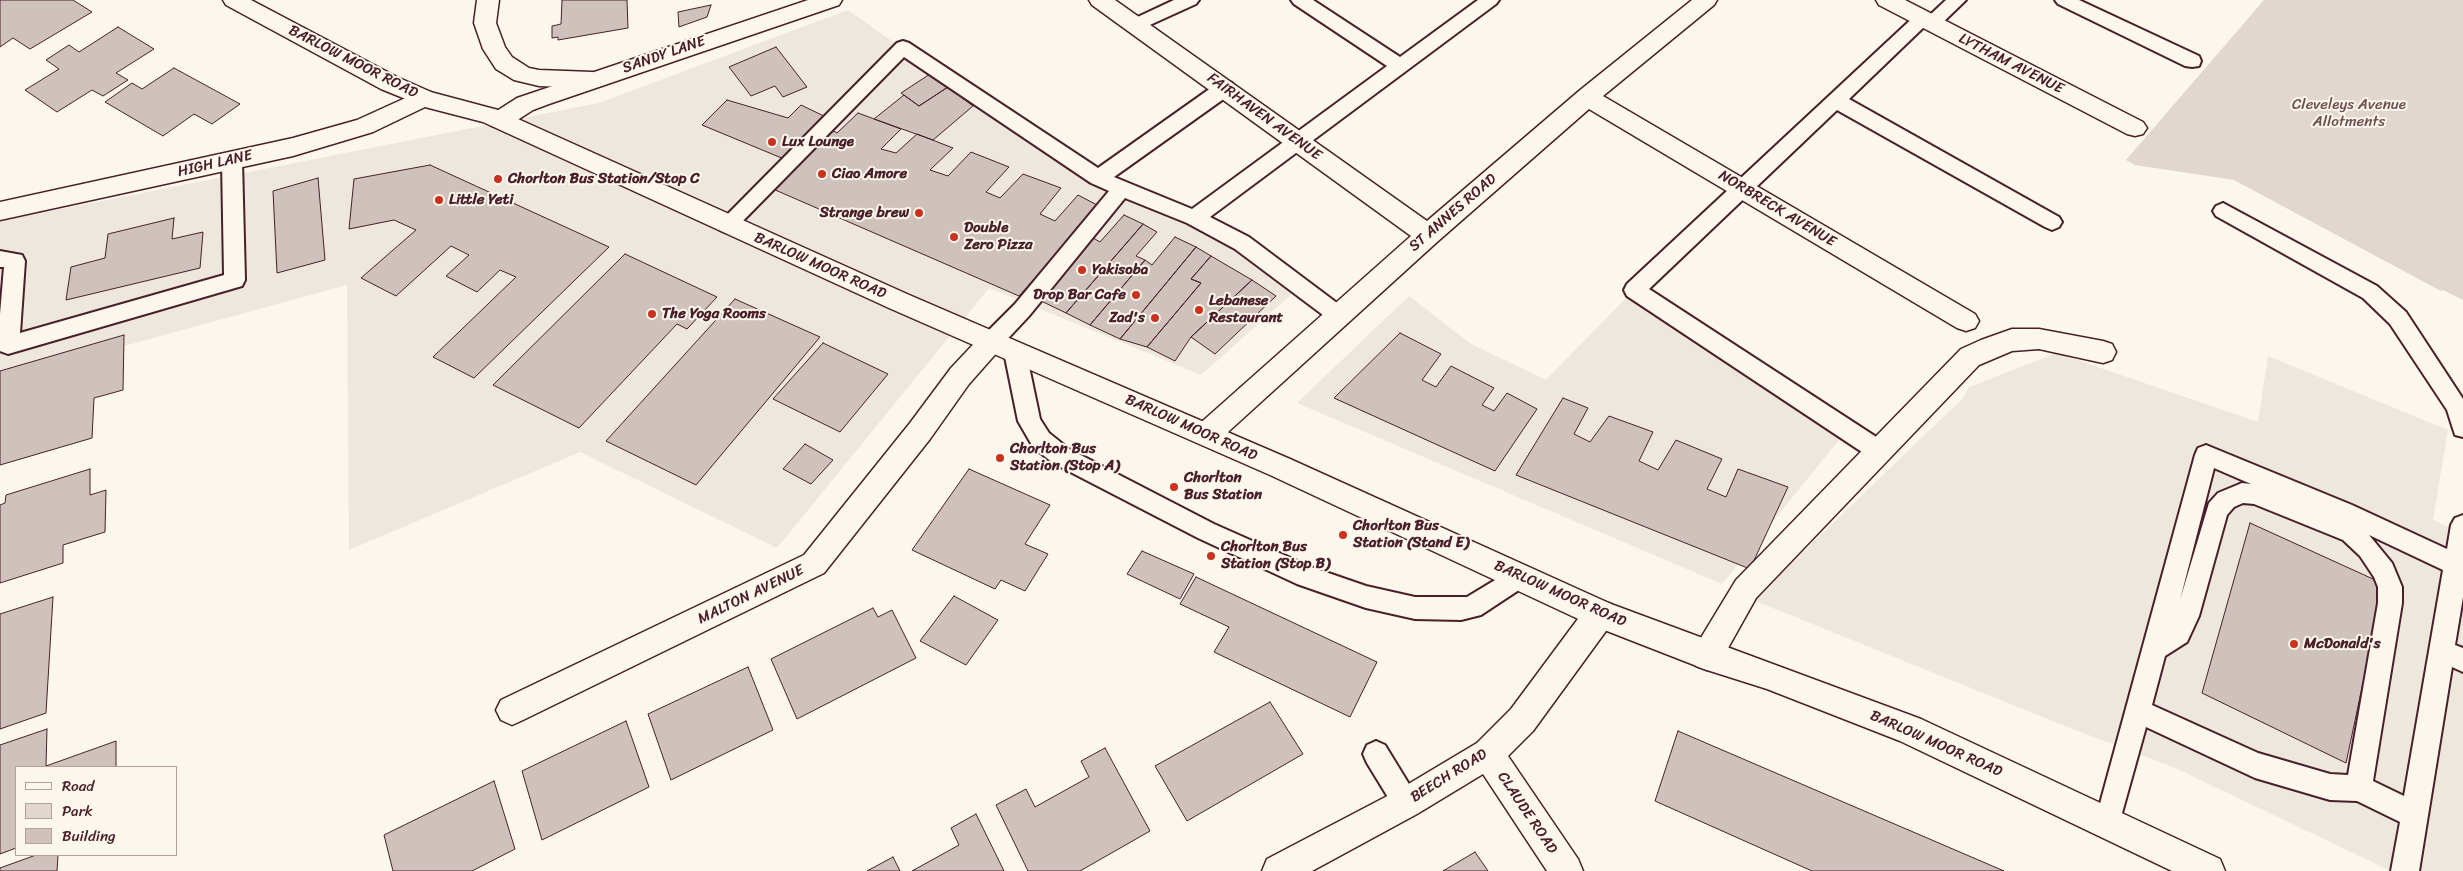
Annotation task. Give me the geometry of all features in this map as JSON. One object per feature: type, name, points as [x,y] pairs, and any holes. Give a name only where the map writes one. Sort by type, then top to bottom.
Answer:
[{"type":"street","name":"BARLOW MOOR ROAD","points":[[234,0],[389,83],[423,98],[500,120],[727,225],[1003,347],[1207,434],[1600,614],[1707,656],[1767,675],[1910,730],[2108,822],[2208,871]]},
{"type":"street","points":[[488,0],[485,23],[494,49],[504,63],[522,74],[538,78],[592,80]]},
{"type":"street","name":"SANDY LANE","points":[[500,120],[525,104],[831,0]]},
{"type":"street","name":"FAIRHAVEN AVENUE","points":[[1100,0],[1428,235]]},
{"type":"street","name":"LYTHAM AVENUE","points":[[1887,0],[2136,128]]},
{"type":"street","name":"ST ANNES ROAD","points":[[1207,434],[1428,235],[1700,1]]},
{"type":"street","name":"NORBRECK AVENUE","points":[[1587,97],[1966,321]]},
{"type":"street","name":"HIGH LANE","points":[[0,211],[293,147],[365,126],[423,98]]},
{"type":"street","points":[[1707,656],[1746,589],[1970,357],[1990,347],[2012,340],[2039,339],[2103,352]]},
{"type":"street","name":"MALTON AVENUE","points":[[512,710],[814,564],[920,431],[960,376],[1003,347]]},
{"type":"street","name":"BEECH ROAD","points":[[1279,871],[1406,803],[1488,754],[1522,720],[1600,614]]},
{"type":"street","name":"CLAUDE ROAD","points":[[1488,754],[1566,871]]},
{"type":"lane","points":[[1136,26],[1190,0]]},
{"type":"lane","points":[[1300,0],[1400,66]]},
{"type":"lane","points":[[1879,451],[1634,290],[1835,100],[1927,20],[1957,0]]},
{"type":"lane","points":[[2064,0],[2192,61]]},
{"type":"lane","points":[[1194,218],[1400,66],[1483,2]]},
{"type":"lane","points":[[727,225],[903,47],[1098,178],[1194,218],[1242,243],[1338,315]]},
{"type":"lane","points":[[1098,178],[1224,88]]},
{"type":"lane","points":[[1835,100],[2052,222]]},
{"type":"lane","points":[[0,259],[15,261],[8,345],[235,280],[232,161]]},
{"type":"lane","points":[[1122,188],[1022,310],[1003,347],[1029,421],[1041,440],[1060,456],[1206,531],[1305,576],[1366,597],[1415,608],[1461,609],[1472,607],[1520,576]]},
{"type":"lane","points":[[2222,211],[2370,292],[2398,318],[2429,363],[2457,408],[2463,428]]},
{"type":"lane","points":[[2108,822],[2206,455],[2344,512],[2457,565]]},
{"type":"lane","points":[[2154,649],[2178,634],[2187,616],[2218,510],[2226,500],[2242,494],[2256,494],[2351,533],[2368,549],[2384,571],[2390,587],[2390,603],[2360,788]]},
{"type":"lane","points":[[2405,871],[2415,815],[2452,655],[2457,565],[2462,534]]},
{"type":"lane","points":[[2138,711],[2256,765],[2330,787],[2360,788],[2415,815]]},
{"type":"lane","points":[[1376,754],[1406,803]]},
{"type":"shaded area","points":[[848,10],[1093,183],[1234,246],[1293,293],[1201,375],[989,288],[777,548],[580,452],[349,550],[347,285],[0,380],[0,221],[599,103]]},
{"type":"shaded area","points":[[1409,296],[1471,344],[1546,380],[1627,297],[1843,435],[1722,584],[1297,403]]},
{"type":"shaded area","points":[[2057,353],[2258,422],[2268,356],[2448,430],[2433,520],[2463,533],[2463,871],[2391,871],[2173,767],[2070,728],[1753,600],[1962,399],[1969,387]]},
{"type":"green space","name":"Cleveleys Avenue Allotments","points":[[2264,0],[2463,0],[2463,300],[2443,290],[2441,291],[2234,180],[2135,165],[2126,160]]},
{"type":"building","points":[[0,0],[73,0],[92,12],[30,49],[13,38],[0,47]]},
{"type":"building","points":[[562,0],[627,0],[628,28],[558,40],[558,37],[552,38],[552,26],[561,24]]},
{"type":"building","points":[[711,5],[707,17],[679,27],[678,12]]},
{"type":"building","points":[[118,27],[154,49],[116,73],[128,80],[103,96],[92,90],[57,112],[25,90],[59,69],[46,60],[69,45],[79,52]]},
{"type":"building","points":[[776,47],[807,87],[783,97],[775,86],[751,96],[729,67]]},
{"type":"building","points":[[174,68],[240,104],[212,124],[194,114],[163,136],[105,102],[132,83],[142,89]]},
{"type":"building","points":[[930,74],[948,87],[919,106],[901,93]]},
{"type":"building","points":[[948,87],[973,106],[933,140],[874,119],[904,95],[919,106]]},
{"type":"building","name":"Lux Lounge","points":[[727,100],[788,118],[801,105],[826,117],[784,159],[702,125]]},
{"type":"building","points":[[858,113],[901,129],[881,149],[896,153],[917,134],[953,148],[930,170],[948,176],[971,152],[1009,167],[986,192],[1000,198],[1023,174],[1061,188],[1040,214],[1055,221],[1078,195],[1099,206],[1019,296],[773,189],[828,128],[837,133]]},
{"type":"building","points":[[430,165],[609,247],[474,378],[433,357],[516,277],[500,270],[477,292],[446,276],[469,255],[451,246],[396,296],[361,278],[416,230],[394,220],[349,229],[354,179]]},
{"type":"building","points":[[318,178],[325,260],[277,273],[273,191]]},
{"type":"building","name":"Yakisoba","points":[[1124,215],[1143,224],[1066,313],[1035,298],[1090,236],[1100,242]]},
{"type":"building","points":[[174,218],[172,239],[203,232],[200,268],[66,300],[71,267],[105,258],[108,234]]},
{"type":"building","points":[[1143,224],[1157,232],[1136,256],[1145,260],[1090,325],[1066,313]]},
{"type":"building","name":"Drop Bar Cafe","points":[[1175,237],[1196,247],[1120,339],[1090,325],[1145,260],[1152,265]]},
{"type":"building","name":"Zad's","points":[[1196,247],[1211,256],[1191,279],[1201,283],[1147,347],[1120,339]]},
{"type":"building","points":[[625,254],[717,297],[687,329],[677,324],[579,428],[493,385]]},
{"type":"building","name":"Lebanese Restaurant","points":[[1211,256],[1252,280],[1191,337],[1175,361],[1147,347],[1201,283],[1191,279]]},
{"type":"building","points":[[1252,280],[1276,296],[1215,354],[1191,337]]},
{"type":"building","points":[[735,299],[820,337],[696,485],[606,441]]},
{"type":"building","points":[[1400,333],[1441,354],[1422,380],[1436,387],[1451,366],[1494,388],[1482,405],[1494,411],[1507,393],[1537,409],[1495,471],[1334,398]]},
{"type":"building","points":[[124,335],[123,390],[94,398],[92,438],[0,465],[0,371]]},
{"type":"building","points":[[823,343],[888,374],[840,432],[773,399]]},
{"type":"building","points":[[1563,398],[1588,408],[1574,434],[1590,442],[1609,416],[1653,432],[1639,461],[1658,470],[1676,440],[1722,459],[1707,489],[1726,497],[1738,469],[1788,487],[1750,569],[1516,475]]},
{"type":"building","points":[[805,444],[833,460],[811,484],[783,469]]},
{"type":"building","points":[[90,469],[90,495],[106,490],[105,532],[63,545],[63,563],[0,583],[0,505],[5,503],[6,495]]},
{"type":"building","points":[[969,469],[1050,505],[1025,544],[1048,554],[1025,591],[1001,580],[995,589],[912,550]]},
{"type":"building","points":[[2250,523],[2384,584],[2346,763],[2202,693]]},
{"type":"building","points":[[1142,551],[1194,574],[1180,599],[1127,574]]},
{"type":"building","points":[[1196,577],[1377,662],[1350,717],[1214,652],[1229,627],[1180,604]]},
{"type":"building","points":[[954,596],[998,620],[966,665],[920,641]]},
{"type":"building","points":[[53,597],[46,713],[0,729],[0,614]]},
{"type":"building","points":[[873,608],[878,617],[892,610],[916,658],[797,719],[771,659]]},
{"type":"building","points":[[748,667],[773,730],[671,780],[648,714]]},
{"type":"building","points":[[1270,702],[1303,754],[1187,821],[1155,766]]},
{"type":"building","points":[[626,721],[649,787],[542,840],[522,771]]},
{"type":"building","points":[[47,729],[46,766],[15,766],[15,848],[0,854],[0,745]]},
{"type":"building","points":[[1678,731],[2004,871],[1812,871],[1655,801]]},
{"type":"building","points":[[116,741],[116,766],[46,766]]},
{"type":"building","points":[[1105,748],[1150,831],[1080,871],[1028,871],[996,805],[1026,789],[1035,807],[1089,777],[1081,761]]},
{"type":"building","points":[[494,781],[515,849],[472,871],[393,871],[384,835]]},
{"type":"building","points":[[976,814],[1004,871],[912,871],[959,845],[951,828]]},
{"type":"building","points":[[1475,852],[1488,871],[1443,871]]},
{"type":"building","points":[[33,856],[58,856],[57,871],[0,871],[0,868]]},
{"type":"building","points":[[893,857],[900,871],[867,871]]},
{"type":"place","name":"Lux Lounge","points":[[772,142]]},
{"type":"place","name":"Ciao Amore","points":[[822,174]]},
{"type":"place","name":"Chorlton Bus Station/Stop C","points":[[498,179]]},
{"type":"place","name":"Little Yeti","points":[[439,200]]},
{"type":"place","name":"Strange brew","points":[[919,213]]},
{"type":"place","name":"Double Zero Pizza","points":[[954,237]]},
{"type":"place","name":"Yakisoba","points":[[1082,270]]},
{"type":"place","name":"Drop Bar Cafe","points":[[1136,295]]},
{"type":"place","name":"Lebanese Restaurant","points":[[1199,310]]},
{"type":"place","name":"The Yoga Rooms","points":[[652,314]]},
{"type":"place","name":"Zad's","points":[[1155,318]]},
{"type":"place","name":"Chorlton Bus Station (Stop A)","points":[[1000,458]]},
{"type":"place","name":"Chorlton Bus Station","points":[[1174,487]]},
{"type":"place","name":"Chorlton Bus Station (Stand E)","points":[[1343,535]]},
{"type":"place","name":"Chorlton Bus Station (Stop B)","points":[[1211,556]]},
{"type":"place","name":"McDonald's","points":[[2294,644]]}]
